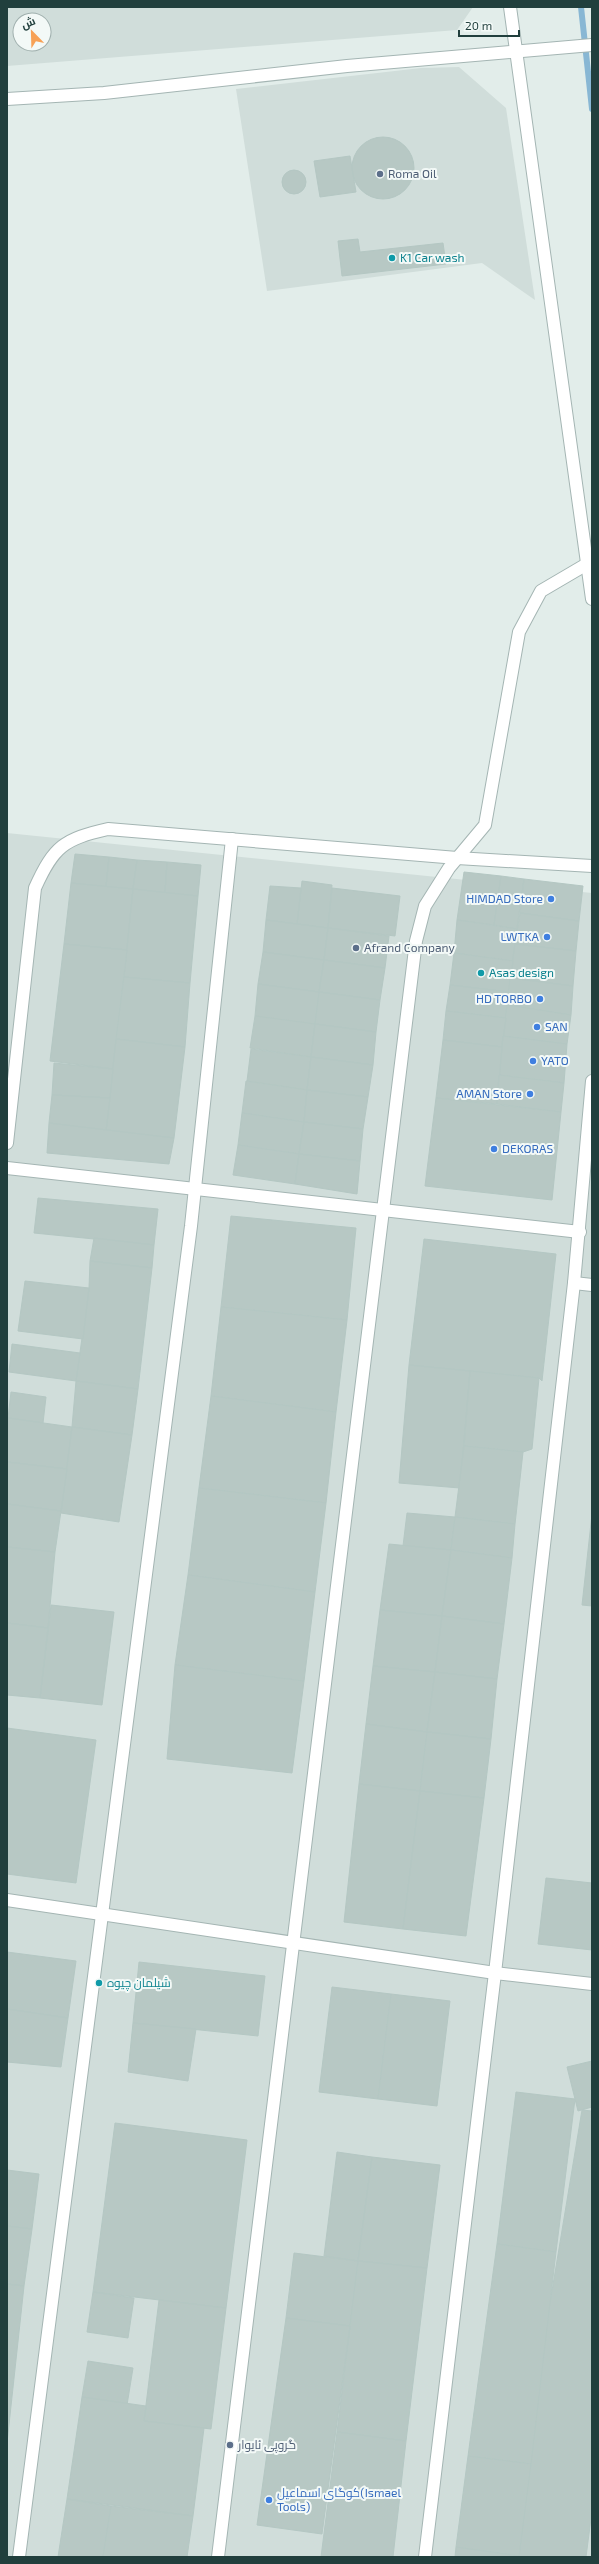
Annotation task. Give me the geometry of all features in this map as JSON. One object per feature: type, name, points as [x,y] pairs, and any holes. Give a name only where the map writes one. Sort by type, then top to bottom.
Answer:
[{"type":"street","points":[[510,7],[517,51],[542,255],[592,599]]},
{"type":"street","points":[[7,99],[104,93],[517,51],[592,45]]},
{"type":"street","points":[[218,2557],[416,941],[425,906],[457,858],[486,825],[519,632],[541,592],[587,564]]},
{"type":"street","points":[[7,1143],[35,888],[55,851],[81,836],[108,829],[457,858],[592,866]]},
{"type":"street","points":[[19,2557],[103,1914],[195,1188],[232,839]]},
{"type":"street","points":[[424,2557],[495,1973],[580,1232],[592,1081]]},
{"type":"street","points":[[7,1168],[580,1232]]},
{"type":"street","points":[[574,1283],[592,1285]]},
{"type":"street","points":[[7,1900],[495,1973],[592,1984]]},
{"type":"shaded area","points":[[7,7],[473,7],[457,30],[7,66]]},
{"type":"shaded area","points":[[459,67],[506,108],[535,300],[482,263],[267,291],[236,89],[421,68]]},
{"type":"shaded area","points":[[7,833],[592,893],[592,2557],[7,2557]]},
{"type":"building","points":[[383,137],[400,142],[405,146],[409,151],[414,168],[409,185],[405,190],[400,194],[383,199],[366,194],[361,190],[357,185],[352,168],[357,151],[361,146],[366,142]]},
{"type":"building","points":[[350,156],[356,192],[320,197],[314,161]]},
{"type":"building","points":[[294,170],[303,173],[306,182],[303,191],[294,194],[285,191],[282,182],[285,173]]},
{"type":"building","name":"K1 Car wash","points":[[358,239],[360,252],[443,243],[446,264],[342,276],[338,241]]},
{"type":"building","points":[[75,854],[109,857],[106,887],[71,883]]},
{"type":"building","points":[[109,857],[137,860],[133,889],[106,887]]},
{"type":"building","points":[[137,860],[167,862],[165,893],[133,889]]},
{"type":"building","points":[[167,862],[201,865],[198,896],[165,893]]},
{"type":"building","points":[[464,872],[501,876],[494,925],[457,920]]},
{"type":"building","points":[[501,876],[524,879],[517,929],[494,925]]},
{"type":"building","name":"HIMDAD Store","points":[[524,879],[583,886],[579,921],[520,913]]},
{"type":"building","points":[[302,881],[332,885],[328,928],[297,924]]},
{"type":"building","points":[[71,883],[133,889],[127,950],[64,944]]},
{"type":"building","points":[[270,886],[301,888],[297,924],[266,920]]},
{"type":"building","points":[[332,888],[400,896],[395,936],[328,928]]},
{"type":"building","points":[[133,889],[198,896],[190,983],[124,977]]},
{"type":"building","name":"LWTKA","points":[[520,913],[579,921],[576,951],[515,944]]},
{"type":"building","points":[[266,920],[328,928],[324,960],[263,952]]},
{"type":"building","points":[[457,920],[517,929],[513,961],[454,953]]},
{"type":"building","name":"Afrand Company","points":[[328,928],[389,936],[385,968],[324,960]]},
{"type":"building","points":[[64,944],[127,950],[113,1069],[50,1061]]},
{"type":"building","points":[[515,944],[576,951],[573,986],[510,978]]},
{"type":"building","points":[[263,952],[324,960],[319,992],[258,984]]},
{"type":"building","name":"Asas design","points":[[454,953],[513,961],[509,992],[450,985]]},
{"type":"building","points":[[324,960],[385,968],[380,1000],[319,992]]},
{"type":"building","points":[[124,977],[190,983],[185,1047],[116,1039]]},
{"type":"building","name":"HD TORBO","points":[[510,978],[573,986],[571,1015],[507,1005]]},
{"type":"building","points":[[258,984],[319,992],[315,1024],[255,1016]]},
{"type":"building","points":[[450,985],[509,992],[506,1018],[446,1011]]},
{"type":"building","points":[[319,992],[380,1000],[376,1032],[315,1024]]},
{"type":"building","name":"SAN","points":[[507,1005],[571,1015],[567,1044],[503,1036]]},
{"type":"building","points":[[446,1011],[506,1018],[502,1047],[443,1040]]},
{"type":"building","points":[[255,1016],[315,1024],[311,1057],[250,1048]]},
{"type":"building","points":[[315,1024],[376,1032],[373,1065],[311,1057]]},
{"type":"building","name":"YATO","points":[[503,1036],[567,1044],[564,1083],[499,1075]]},
{"type":"building","points":[[116,1039],[185,1047],[174,1138],[106,1131]]},
{"type":"building","points":[[443,1040],[502,1047],[497,1104],[436,1098]]},
{"type":"building","points":[[251,1049],[311,1057],[307,1090],[247,1081]]},
{"type":"building","points":[[311,1057],[373,1065],[368,1097],[307,1090]]},
{"type":"building","points":[[54,1063],[113,1069],[110,1098],[52,1095]]},
{"type":"building","name":"AMAN Store","points":[[499,1075],[564,1083],[561,1112],[497,1104]]},
{"type":"building","points":[[246,1081],[307,1090],[304,1122],[242,1113]]},
{"type":"building","points":[[307,1090],[368,1097],[363,1129],[304,1122]]},
{"type":"building","points":[[52,1095],[110,1098],[106,1131],[49,1123]]},
{"type":"building","name":"DEKORAS","points":[[436,1098],[561,1112],[552,1200],[425,1186]]},
{"type":"building","points":[[242,1113],[304,1122],[299,1154],[238,1145]]},
{"type":"building","points":[[304,1122],[363,1129],[360,1161],[299,1154]]},
{"type":"building","points":[[49,1123],[174,1138],[169,1164],[47,1153]]},
{"type":"building","points":[[238,1145],[299,1154],[295,1184],[233,1175]]},
{"type":"building","points":[[299,1154],[360,1161],[357,1194],[295,1184]]},
{"type":"building","points":[[38,1198],[158,1209],[154,1245],[34,1233]]},
{"type":"building","points":[[231,1216],[356,1228],[347,1320],[221,1307]]},
{"type":"building","points":[[94,1238],[154,1245],[152,1268],[90,1261]]},
{"type":"building","points":[[424,1239],[556,1254],[542,1381],[539,1378],[409,1365]]},
{"type":"building","points":[[90,1261],[152,1268],[138,1389],[76,1381],[89,1288]]},
{"type":"building","points":[[25,1281],[89,1288],[83,1339],[18,1331]]},
{"type":"building","points":[[221,1307],[347,1320],[336,1412],[211,1396]]},
{"type":"building","points":[[12,1344],[80,1353],[76,1381],[9,1372]]},
{"type":"building","points":[[409,1365],[470,1371],[460,1488],[399,1483]]},
{"type":"building","points":[[470,1371],[539,1378],[532,1449],[523,1452],[464,1446]]},
{"type":"building","points":[[76,1381],[138,1389],[132,1435],[72,1427]]},
{"type":"building","points":[[11,1392],[46,1397],[43,1423],[8,1418]]},
{"type":"building","points":[[211,1396],[336,1412],[326,1503],[199,1488]]},
{"type":"building","points":[[8,1418],[72,1427],[67,1469],[7,1462]]},
{"type":"building","points":[[72,1427],[132,1435],[119,1522],[61,1513]]},
{"type":"building","points":[[464,1446],[523,1452],[515,1524],[455,1517]]},
{"type":"building","points":[[7,1462],[67,1469],[61,1511],[7,1504]]},
{"type":"building","points":[[199,1488],[326,1503],[315,1592],[188,1575]]},
{"type":"building","points":[[7,1504],[61,1511],[55,1552],[7,1547]]},
{"type":"building","points":[[407,1513],[455,1517],[451,1550],[403,1546]]},
{"type":"building","points":[[592,1514],[592,1606],[582,1605]]},
{"type":"building","points":[[455,1517],[515,1524],[512,1558],[451,1550]]},
{"type":"building","points":[[389,1544],[451,1550],[442,1616],[380,1610]]},
{"type":"building","points":[[7,1547],[55,1552],[48,1628],[7,1623]]},
{"type":"building","points":[[451,1550],[512,1558],[504,1624],[442,1616]]},
{"type":"building","points":[[188,1575],[315,1592],[304,1681],[175,1665]]},
{"type":"building","points":[[51,1605],[114,1612],[102,1705],[40,1698]]},
{"type":"building","points":[[380,1610],[442,1616],[435,1672],[373,1666]]},
{"type":"building","points":[[442,1616],[504,1624],[497,1679],[435,1672]]},
{"type":"building","points":[[7,1623],[48,1628],[40,1698],[7,1695]]},
{"type":"building","points":[[175,1665],[304,1681],[292,1773],[167,1759]]},
{"type":"building","points":[[373,1666],[435,1672],[427,1732],[366,1724]]},
{"type":"building","points":[[435,1672],[497,1679],[491,1739],[427,1732]]},
{"type":"building","points":[[366,1724],[427,1732],[420,1791],[359,1784]]},
{"type":"building","points":[[7,1728],[96,1740],[76,1883],[7,1874]]},
{"type":"building","points":[[427,1732],[491,1739],[484,1798],[420,1791]]},
{"type":"building","points":[[359,1784],[420,1791],[403,1929],[344,1922]]},
{"type":"building","points":[[420,1791],[484,1798],[466,1936],[403,1929]]},
{"type":"building","points":[[546,1878],[592,1883],[592,1950],[538,1944]]},
{"type":"building","points":[[7,1952],[76,1961],[68,2018],[7,2009]]},
{"type":"building","points":[[139,1962],[265,1976],[258,2036],[133,2023]]},
{"type":"building","points":[[332,1987],[391,1994],[378,2099],[319,2092]]},
{"type":"building","points":[[391,1994],[450,2001],[437,2106],[378,2099]]},
{"type":"building","points":[[7,2009],[68,2018],[61,2067],[7,2062]]},
{"type":"building","points":[[133,2023],[196,2029],[188,2081],[128,2072]]},
{"type":"building","points":[[592,2061],[592,2107],[578,2111],[567,2067]]},
{"type":"building","points":[[516,2092],[575,2099],[556,2252],[497,2244]]},
{"type":"building","points":[[582,2110],[592,2111],[592,2511],[586,2557],[519,2557],[547,2321]]},
{"type":"building","points":[[115,2123],[247,2140],[226,2308],[93,2292]]},
{"type":"building","points":[[337,2152],[372,2157],[358,2261],[324,2256]]},
{"type":"building","points":[[372,2157],[440,2165],[427,2268],[358,2261]]},
{"type":"building","points":[[7,2170],[39,2174],[32,2229],[7,2226]]},
{"type":"building","points":[[7,2226],[32,2229],[24,2286],[7,2284]]},
{"type":"building","points":[[497,2244],[556,2252],[531,2464],[468,2456]]},
{"type":"building","points":[[294,2253],[358,2261],[350,2326],[286,2318]]},
{"type":"building","points":[[358,2261],[427,2268],[406,2441],[337,2432]]},
{"type":"building","points":[[7,2284],[24,2286],[7,2443]]},
{"type":"building","points":[[93,2292],[134,2298],[128,2338],[87,2332]]},
{"type":"building","points":[[159,2300],[226,2308],[211,2429],[144,2421]]},
{"type":"building","points":[[286,2318],[350,2326],[322,2534],[257,2525]]},
{"type":"building","points":[[88,2361],[133,2368],[127,2405],[82,2397]]},
{"type":"building","points":[[82,2397],[146,2406],[144,2421],[204,2428],[193,2516],[67,2499]]},
{"type":"building","points":[[337,2432],[406,2441],[393,2557],[321,2557]]},
{"type":"building","points":[[468,2456],[531,2464],[519,2556],[456,2547]]},
{"type":"building","points":[[67,2499],[111,2506],[103,2557],[58,2557]]},
{"type":"building","points":[[111,2506],[193,2516],[187,2557],[103,2557]]},
{"type":"building","points":[[456,2547],[519,2556],[519,2557],[455,2557]]},
{"type":"waterway","points":[[581,7],[592,109]]},
{"type":"place","name":"Roma Oil","points":[[380,174]]},
{"type":"place","name":"K1 Car wash","points":[[392,258]]},
{"type":"place","name":"HIMDAD Store","points":[[551,899]]},
{"type":"place","name":"LWTKA","points":[[547,937]]},
{"type":"place","name":"Afrand Company","points":[[356,948]]},
{"type":"place","name":"Asas design","points":[[481,973]]},
{"type":"place","name":"HD TORBO","points":[[540,999]]},
{"type":"place","name":"SAN","points":[[537,1027]]},
{"type":"place","name":"YATO","points":[[533,1061]]},
{"type":"place","name":"AMAN Store","points":[[530,1094]]},
{"type":"place","name":"DEKORAS","points":[[494,1149]]},
{"type":"place","name":"شيلمان چیوه","points":[[99,1983]]},
{"type":"place","name":"گروپى ئايوار","points":[[230,2445]]},
{"type":"place","name":"كوگای اسماعیل(Ismael Tools)","points":[[269,2500]]}]
